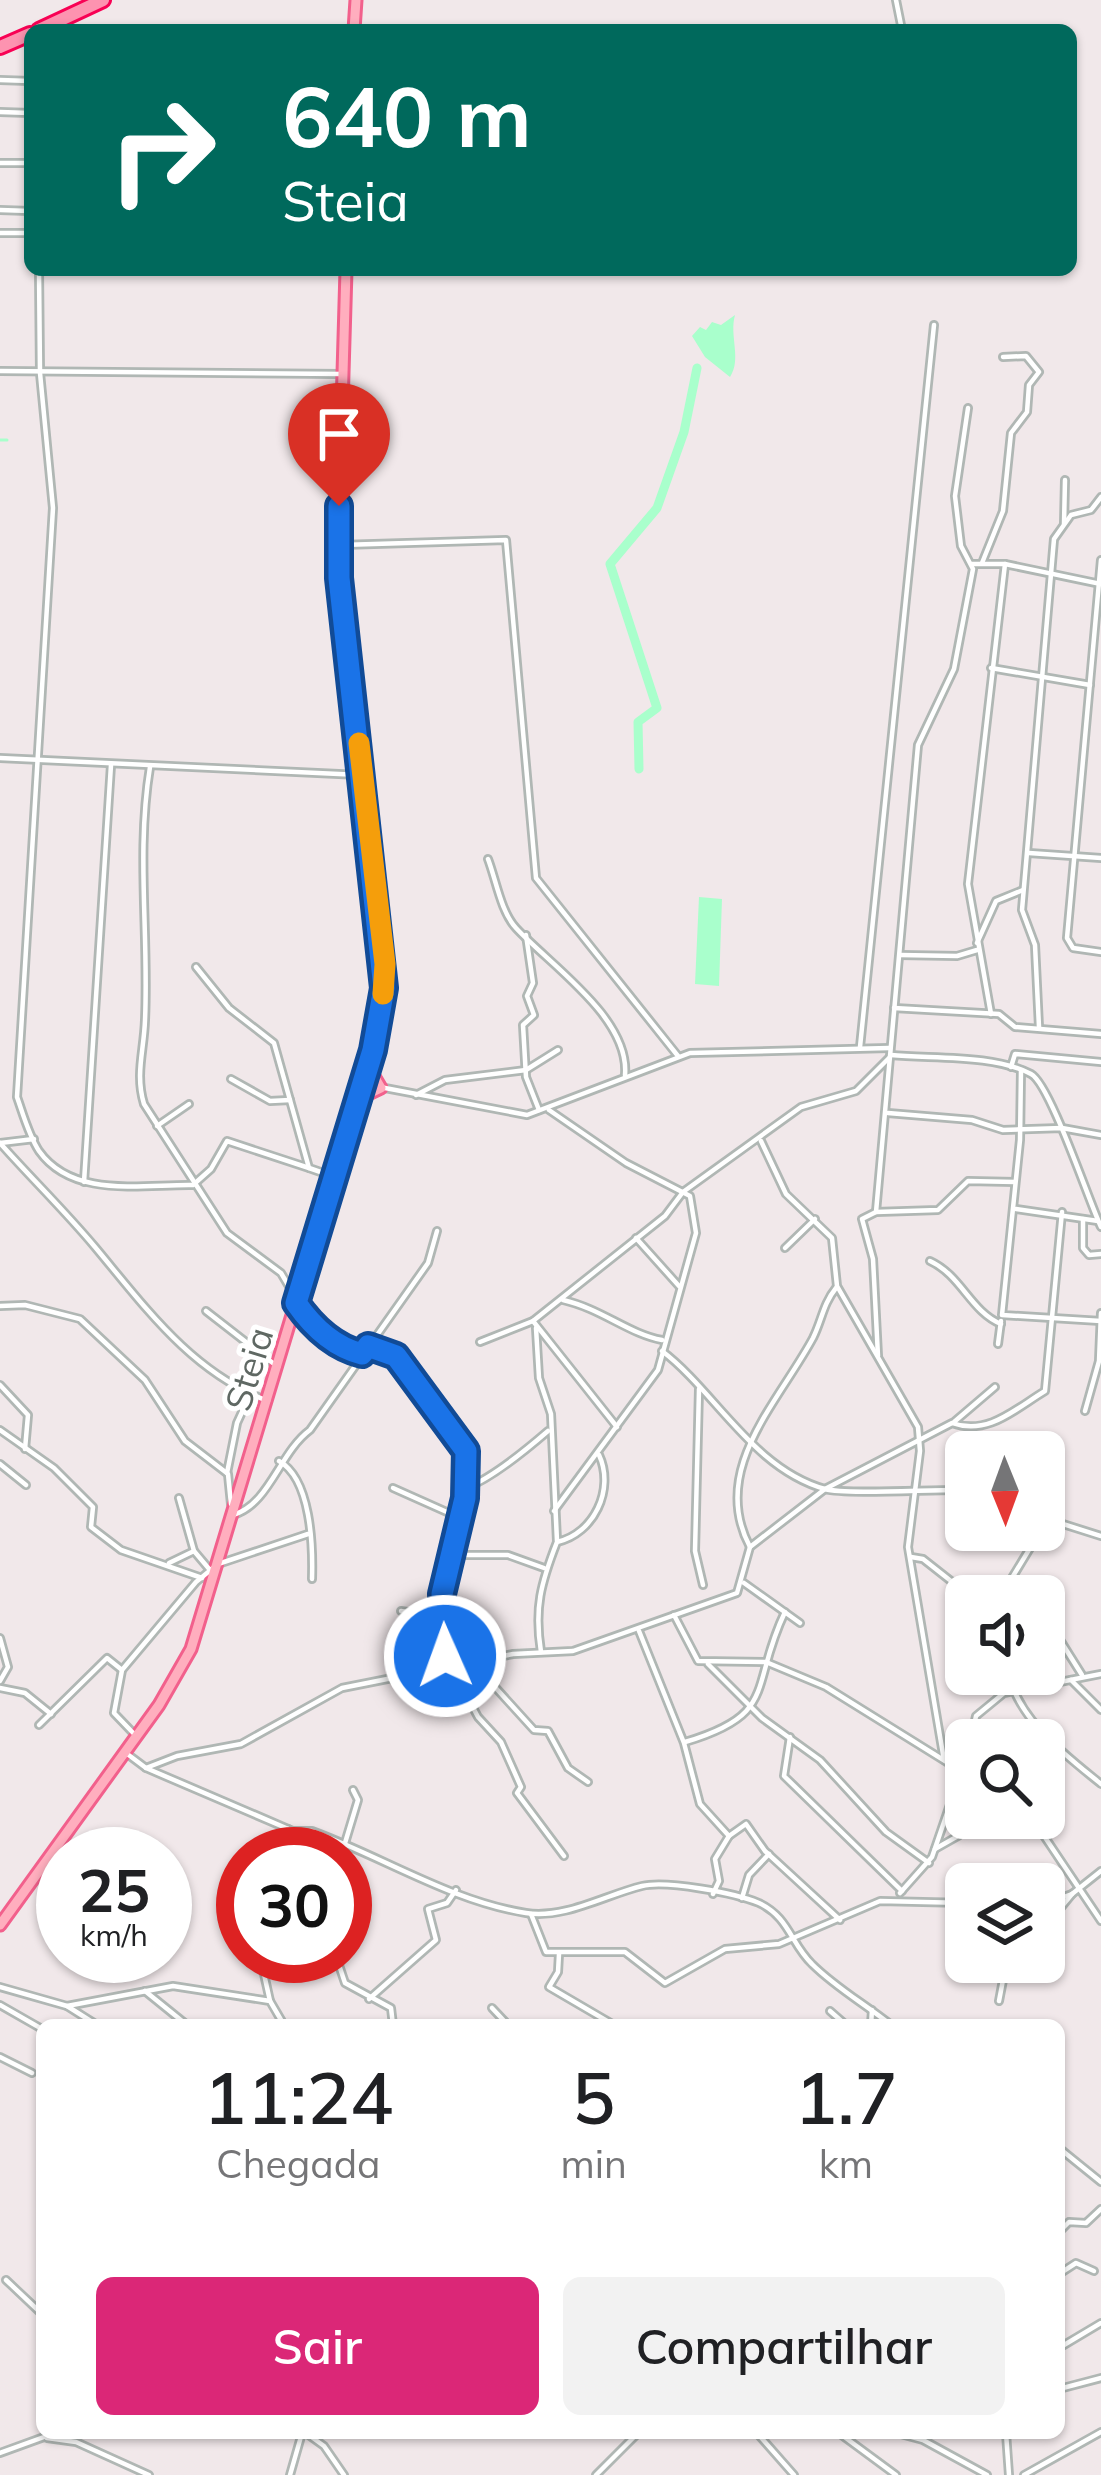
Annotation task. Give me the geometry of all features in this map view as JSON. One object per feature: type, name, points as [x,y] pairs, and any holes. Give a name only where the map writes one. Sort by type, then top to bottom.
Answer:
[{"type":"highway","points":[[52,24],[104,0]]},
{"type":"main road","name":"Steia","points":[[0,1925],[182,1670],[268,1401],[382,1012],[385,964],[338,545],[346,276]]},
{"type":"main road","points":[[360,1098],[381,1088],[368,1066]]},
{"type":"street","points":[[39,276],[40,373],[53,508],[16,1097],[41,1154],[84,1182],[196,1183]]},
{"type":"street","points":[[860,1046],[934,325]]},
{"type":"street","points":[[982,563],[1003,512],[1011,433],[1027,412],[1029,385],[1039,372],[1026,356],[1003,357]]},
{"type":"street","points":[[0,371],[342,374]]},
{"type":"street","points":[[876,1212],[918,745],[954,669],[972,563],[961,546],[955,496],[968,407]]},
{"type":"street","points":[[1064,524],[1065,480]]},
{"type":"street","points":[[1039,1028],[1035,945],[1024,919],[1023,890],[1049,576],[1054,539],[1064,524],[1091,510],[1101,497]]},
{"type":"street","points":[[338,545],[506,539],[536,878],[678,1056]]},
{"type":"street","points":[[1101,560],[1090,734],[1067,938],[1072,948],[1101,952]]},
{"type":"street","points":[[972,563],[1005,564],[1099,584]]},
{"type":"street","points":[[991,1013],[969,912],[969,850],[978,812],[1005,564]]},
{"type":"street","points":[[991,668],[1090,685]]},
{"type":"street","points":[[0,758],[363,775]]},
{"type":"street","points":[[84,1182],[111,765]]},
{"type":"street","points":[[150,766],[139,863],[145,1023],[137,1073],[143,1104],[227,1233],[281,1274],[310,1324],[340,1347],[362,1354]]},
{"type":"street","points":[[1028,853],[1101,858]]},
{"type":"street","points":[[488,859],[508,916],[611,1028],[626,1077]]},
{"type":"street","points":[[900,955],[957,956],[978,946],[995,902],[1023,890]]},
{"type":"street","points":[[526,935],[532,983],[527,996],[534,1015],[523,1025],[526,1070],[540,1112]]},
{"type":"street","points":[[196,967],[229,1009],[274,1043],[309,1168]]},
{"type":"street","points":[[894,1008],[991,1013],[1015,1027],[1101,1034]]},
{"type":"street","points":[[363,1083],[497,1113],[540,1112],[678,1056],[860,1046],[889,1054],[1011,1067],[1042,1082],[1100,1224]]},
{"type":"street","points":[[416,1095],[445,1080],[526,1070],[558,1050]]},
{"type":"street","points":[[479,1342],[534,1325],[665,1216],[683,1192],[760,1141],[801,1107],[856,1091],[889,1054]]},
{"type":"street","points":[[1011,1067],[1015,1054],[1101,1062]]},
{"type":"street","points":[[998,1344],[1020,1129],[1021,1070]]},
{"type":"street","points":[[231,1079],[270,1101],[290,1100]]},
{"type":"street","points":[[157,1126],[189,1104]]},
{"type":"street","points":[[548,1109],[626,1162],[692,1199],[696,1228],[655,1375],[554,1510]]},
{"type":"street","points":[[888,1113],[1101,1135]]},
{"type":"street","points":[[0,1143],[34,1139]]},
{"type":"street","points":[[196,1183],[227,1141],[335,1177]]},
{"type":"street","points":[[760,1141],[786,1193],[835,1245],[837,1286],[914,1416],[919,1441],[909,1556],[944,1760]]},
{"type":"street","points":[[0,1143],[94,1245],[125,1290],[184,1351],[268,1401]]},
{"type":"street","points":[[877,1359],[873,1259],[862,1219],[876,1212],[938,1210],[968,1181],[1015,1182]]},
{"type":"street","points":[[1013,1209],[1062,1212],[1100,1224]]},
{"type":"street","points":[[952,1423],[976,1430],[988,1427],[1042,1394],[1054,1318],[1062,1212]]},
{"type":"street","points":[[785,1248],[815,1219]]},
{"type":"street","points":[[1083,1219],[1083,1248],[1089,1255],[1101,1254]]},
{"type":"street","points":[[265,1362],[235,1431],[227,1473],[232,1518],[255,1507],[291,1442],[310,1430],[428,1263],[436,1231]]},
{"type":"street","points":[[636,1238],[680,1286]]},
{"type":"street","points":[[930,1261],[950,1272],[988,1318],[1000,1324]]},
{"type":"street","points":[[750,1547],[740,1526],[735,1493],[752,1440],[837,1286]]},
{"type":"street","points":[[562,1300],[599,1309],[643,1335],[663,1340]]},
{"type":"street","points":[[0,1306],[25,1305],[80,1319],[145,1379],[185,1441],[227,1473]]},
{"type":"street","points":[[206,1311],[265,1362],[278,1367]]},
{"type":"street","points":[[1002,1315],[1100,1318],[1099,1361],[1085,1411]]},
{"type":"street","points":[[534,1325],[617,1427]]},
{"type":"street","points":[[534,1325],[539,1378],[551,1414],[548,1431],[557,1542],[544,1568],[535,1615],[541,1652]]},
{"type":"street","points":[[368,1346],[396,1356],[465,1447],[466,1488],[442,1594],[443,1648],[478,1717],[501,1742],[521,1787],[517,1793],[564,1856]]},
{"type":"street","points":[[662,1351],[688,1370],[699,1389],[752,1440],[826,1489],[945,1489]]},
{"type":"street","points":[[0,1385],[28,1415],[25,1449]]},
{"type":"street","points":[[146,1768],[177,1756],[248,1742],[342,1688],[541,1652],[574,1651],[736,1593],[743,1583],[743,1560],[750,1547],[826,1489],[952,1423],[995,1387]]},
{"type":"street","points":[[699,1389],[695,1551],[703,1585]]},
{"type":"street","points":[[0,1430],[93,1507],[93,1529],[124,1552],[211,1573]]},
{"type":"street","points":[[466,1488],[490,1478],[511,1455],[548,1431]]},
{"type":"street","points":[[557,1542],[581,1533],[601,1501],[606,1477],[598,1455]]},
{"type":"street","points":[[279,1461],[295,1472],[313,1579]]},
{"type":"street","points":[[0,1464],[26,1485]]},
{"type":"street","points":[[393,1488],[458,1517]]},
{"type":"street","points":[[179,1498],[194,1551],[211,1573]]},
{"type":"street","points":[[1065,1528],[1101,1536]]},
{"type":"street","points":[[136,1737],[122,1726],[113,1708],[122,1670],[211,1573],[308,1534]]},
{"type":"street","points":[[169,1563],[194,1551]]},
{"type":"street","points":[[454,1555],[508,1555],[544,1568]]},
{"type":"street","points":[[909,1556],[923,1559],[945,1576]]},
{"type":"street","points":[[743,1583],[800,1623]]},
{"type":"street","points":[[401,1611],[414,1612],[442,1594]]},
{"type":"street","points":[[684,1743],[732,1727],[753,1707],[785,1612]]},
{"type":"street","points":[[674,1615],[695,1659],[766,1662],[838,1694],[944,1760]]},
{"type":"street","points":[[639,1631],[684,1743],[700,1804],[729,1836]]},
{"type":"street","points":[[0,1638],[8,1667],[0,1684],[27,1694],[51,1714]]},
{"type":"street","points":[[1065,1648],[1082,1676]]},
{"type":"street","points":[[39,1725],[107,1658],[122,1670]]},
{"type":"street","points":[[707,1662],[720,1681],[744,1694],[753,1707],[820,1760],[886,1832],[929,1863]]},
{"type":"street","points":[[475,1665],[534,1730],[548,1731],[568,1768],[588,1783]]},
{"type":"street","points":[[1065,1681],[1101,1674]]},
{"type":"street","points":[[1071,1680],[1100,1707]]},
{"type":"street","points":[[975,1719],[1004,1695]]},
{"type":"street","points":[[1010,1695],[1051,1744],[1101,1784]]},
{"type":"street","points":[[790,1737],[784,1776],[866,1862],[902,1891]]},
{"type":"street","points":[[126,1753],[146,1768],[286,1827]]},
{"type":"street","points":[[350,1827],[358,1800],[353,1790]]},
{"type":"street","points":[[896,1898],[929,1863],[945,1816]]},
{"type":"street","points":[[713,1894],[719,1881],[715,1859],[729,1836],[746,1824],[769,1854],[841,1920]]},
{"type":"street","points":[[935,1849],[953,1839]]},
{"type":"street","points":[[1051,1839],[1075,1892],[1101,1921]]},
{"type":"street","points":[[372,1854],[456,1890],[531,1914],[562,1911],[647,1884],[742,1898],[761,1905],[796,1937],[807,1959],[842,1992],[883,2019]]},
{"type":"street","points":[[742,1898],[749,1875],[769,1854]]},
{"type":"street","points":[[1065,1904],[1101,1871]]},
{"type":"street","points":[[369,2000],[436,1940],[428,1909],[447,1903],[456,1890]]},
{"type":"street","points":[[1065,1896],[1075,1892]]},
{"type":"street","points":[[531,1914],[544,1950],[559,1954],[625,1952],[665,1983],[725,1948],[796,1937],[896,1898],[945,1902]]},
{"type":"street","points":[[559,1954],[558,1972],[549,1987],[604,2019]]},
{"type":"street","points":[[266,1983],[280,2019]]},
{"type":"street","points":[[345,1983],[392,2009],[393,2019]]},
{"type":"street","points":[[999,2001],[1002,1983]]},
{"type":"street","points":[[67,2006],[178,1986],[270,2001]]},
{"type":"street","points":[[0,1987],[67,2006],[88,2019]]},
{"type":"street","points":[[145,1990],[180,2019]]},
{"type":"street","points":[[0,2005],[36,2026]]},
{"type":"street","points":[[492,2008],[502,2019]]},
{"type":"street","points":[[871,2019],[872,2010]]},
{"type":"street","points":[[830,2011],[839,2019]]},
{"type":"street","points":[[0,2057],[32,2073]]},
{"type":"street","points":[[1065,2153],[1101,2182]]},
{"type":"street","points":[[1065,2227],[1070,2222],[1086,2223],[1101,2209]]},
{"type":"street","points":[[1065,2270],[1076,2263],[1094,2271]]},
{"type":"street","points":[[7,2280],[36,2308]]},
{"type":"street","points":[[1065,2344],[1101,2323]]},
{"type":"street","points":[[1065,2387],[1101,2378]]},
{"type":"street","points":[[1024,2475],[1061,2459],[1101,2432]]},
{"type":"street","points":[[0,2453],[43,2439]]},
{"type":"street","points":[[54,2439],[76,2442],[149,2475]]},
{"type":"street","points":[[290,2475],[302,2439]]},
{"type":"street","points":[[313,2439],[324,2446],[344,2475]]},
{"type":"street","points":[[596,2475],[632,2439]]},
{"type":"street","points":[[763,2439],[795,2473]]},
{"type":"street","points":[[847,2439],[896,2475]]},
{"type":"street","points":[[919,2439],[987,2475]]},
{"type":"street","points":[[1006,2439],[1009,2475]]},
{"type":"shaded area","points":[[735,315],[735,363],[730,377],[705,357],[692,336],[700,327],[706,330],[712,322],[721,325]]},
{"type":"shaded area","points":[[699,897],[722,899],[719,986],[695,984]]},
{"type":"waterway","points":[[639,769],[638,722],[657,708],[610,564],[657,508],[684,432],[697,368]]},
{"type":"waterway","points":[[0,440],[7,440]]},
{"type":"slow traffic","points":[[359,743],[385,964],[383,994]]},
{"type":"route","points":[[339,506],[339,578],[385,964],[384,988],[360,1098],[296,1303],[312,1325],[344,1350],[362,1354],[368,1346],[396,1356],[465,1447],[465,1498],[442,1594],[445,1656]]}]
